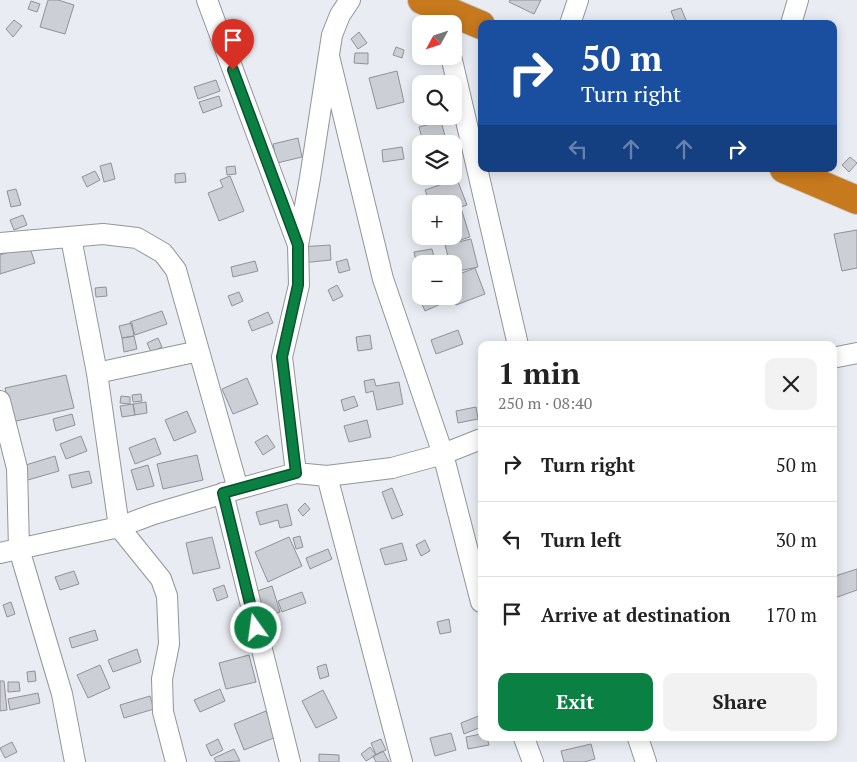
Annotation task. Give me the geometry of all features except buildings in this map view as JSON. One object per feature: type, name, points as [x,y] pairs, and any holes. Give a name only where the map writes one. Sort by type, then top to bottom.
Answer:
[{"type":"highway","points":[[437,8],[478,24]]},
{"type":"highway","points":[[791,172],[857,200]]},
{"type":"street","points":[[207,0],[298,245]]},
{"type":"street","points":[[296,473],[282,357],[298,285],[298,245],[332,35],[340,15],[350,0]]},
{"type":"street","points":[[571,20],[578,0]]},
{"type":"street","points":[[792,20],[798,0]]},
{"type":"street","points":[[329,56],[383,279],[443,454],[478,590]]},
{"type":"street","points":[[453,65],[517,341]]},
{"type":"street","points":[[0,243],[103,234],[137,238],[163,253],[176,270],[199,350],[290,762]]},
{"type":"street","points":[[71,238],[96,374],[119,527],[161,579],[167,596],[169,644],[162,679],[163,712],[176,762]]},
{"type":"street","points":[[96,374],[199,350]]},
{"type":"street","points":[[837,357],[857,353]]},
{"type":"street","points":[[0,400],[16,468],[10,551],[62,694],[75,762]]},
{"type":"street","points":[[10,551],[119,527],[154,514],[296,473],[327,476],[392,468],[443,454],[478,440]]},
{"type":"street","points":[[327,476],[402,762]]},
{"type":"street","points":[[525,741],[533,762]]},
{"type":"street","points":[[639,741],[646,762]]},
{"type":"route","points":[[233,70],[298,245],[298,285],[282,357],[296,473],[223,493],[256,628]]}]
